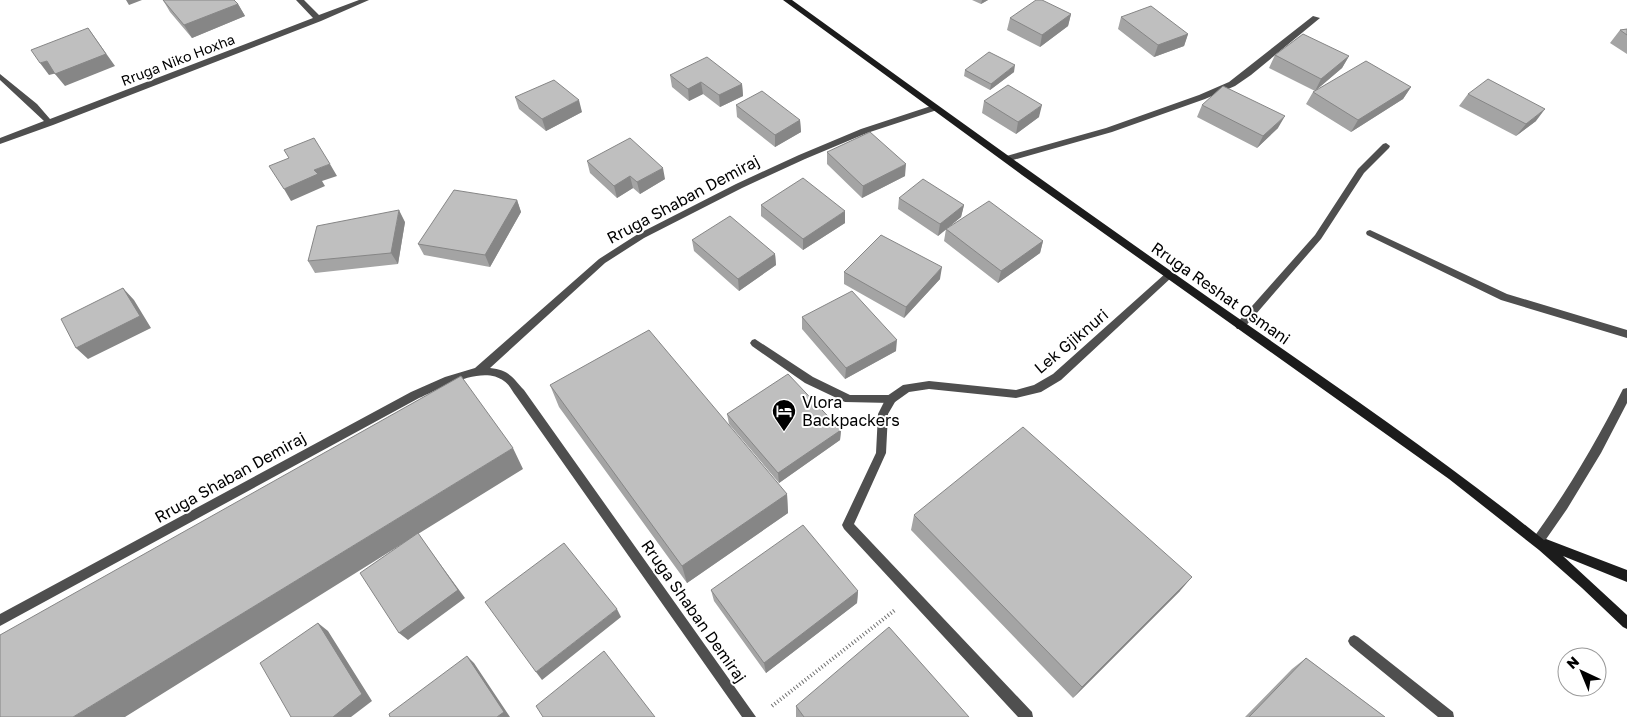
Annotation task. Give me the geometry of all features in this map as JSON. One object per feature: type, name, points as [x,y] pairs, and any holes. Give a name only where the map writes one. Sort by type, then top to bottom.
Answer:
[{"type":"main road","name":"Rruga Reshat Osmani","points":[[786,0],[934,108],[1436,465],[1538,541],[1589,585],[1627,623]]},
{"type":"main road","points":[[1538,541],[1627,576]]},
{"type":"street","points":[[300,0],[318,19]]},
{"type":"street","name":"Rruga Niko Hoxha","points":[[0,141],[365,0]]},
{"type":"street","points":[[1006,159],[1110,130],[1202,97],[1232,84],[1316,18]]},
{"type":"street","points":[[0,76],[50,123]]},
{"type":"street","name":"Rruga Shaban Demiraj","points":[[479,371],[602,261],[641,236],[739,186],[802,157],[864,132],[934,108]]},
{"type":"street","points":[[1240,326],[1318,237],[1361,171],[1386,146]]},
{"type":"street","points":[[1370,233],[1504,298],[1627,334]]},
{"type":"street","name":"Lek Gjiknuri","points":[[755,343],[808,380],[849,399],[891,399],[907,388],[928,385],[1016,394],[1037,389],[1057,378],[1169,275]]},
{"type":"street","name":"Rruga Shaban Demiraj","points":[[0,620],[415,395],[463,375],[479,371],[494,372],[507,378],[520,393],[750,717]]},
{"type":"street","points":[[1538,541],[1568,501],[1609,431],[1627,392]]},
{"type":"street","points":[[891,399],[883,414],[881,453],[848,525],[1027,717]]},
{"type":"street","points":[[1354,641],[1448,717]]},
{"type":"path","points":[[765,711],[914,596]]},
{"type":"building","points":[[163,0],[234,0],[238,4],[184,25]]},
{"type":"building","points":[[1036,0],[1042,0],[1071,14],[1042,35],[1010,18]]},
{"type":"building","points":[[1151,6],[1188,34],[1158,45],[1121,17]]},
{"type":"building","points":[[88,28],[106,54],[55,74],[47,61],[40,63],[31,50]]},
{"type":"building","points":[[1627,29],[1627,35],[1620,30]]},
{"type":"building","points":[[1303,34],[1349,56],[1321,79],[1275,55]]},
{"type":"building","points":[[989,52],[1015,65],[991,84],[965,70]]},
{"type":"building","points":[[707,57],[742,84],[719,95],[701,82],[688,89],[670,75]]},
{"type":"building","points":[[1366,61],[1411,87],[1358,120],[1313,92]]},
{"type":"building","points":[[1488,79],[1545,109],[1526,124],[1468,94]]},
{"type":"building","points":[[554,80],[579,100],[542,119],[515,97]]},
{"type":"building","points":[[1008,85],[1042,105],[1018,122],[984,101]]},
{"type":"building","points":[[1223,86],[1285,116],[1263,136],[1202,105]]},
{"type":"building","points":[[762,91],[800,120],[775,135],[736,105]]},
{"type":"building","points":[[870,132],[906,164],[863,186],[827,152]]},
{"type":"building","points":[[314,138],[330,164],[314,170],[318,174],[284,189],[269,166],[289,158],[284,150]]},
{"type":"building","points":[[630,138],[663,168],[637,182],[630,176],[614,186],[587,161]]},
{"type":"building","points":[[803,178],[845,211],[803,239],[761,205]]},
{"type":"building","points":[[923,179],[964,205],[940,224],[899,198]]},
{"type":"building","points":[[454,190],[517,200],[485,255],[418,244]]},
{"type":"building","points":[[989,201],[1043,241],[1001,271],[946,229]]},
{"type":"building","points":[[399,210],[391,253],[308,261],[317,226]]},
{"type":"building","points":[[730,216],[775,254],[738,279],[692,240]]},
{"type":"building","points":[[881,235],[942,267],[906,307],[844,272]]},
{"type":"building","points":[[123,288],[140,316],[76,348],[61,319]]},
{"type":"building","points":[[852,291],[897,340],[846,368],[802,317]]},
{"type":"building","points":[[649,330],[787,494],[682,566],[550,385]]},
{"type":"building","name":"Vlora Backpackers","points":[[788,374],[841,430],[778,473],[727,414]]},
{"type":"building","points":[[461,376],[513,448],[73,717],[0,717],[0,635]]},
{"type":"building","points":[[1023,427],[1192,577],[1082,687],[914,515]]},
{"type":"building","points":[[803,525],[858,591],[764,663],[711,590]]},
{"type":"building","points":[[418,533],[458,590],[399,633],[360,573]]},
{"type":"building","points":[[564,543],[617,609],[536,672],[485,602]]},
{"type":"building","points":[[318,623],[362,694],[333,717],[291,717],[260,663]]},
{"type":"building","points":[[889,627],[969,717],[804,717],[796,706]]},
{"type":"building","points":[[604,651],[655,717],[543,717],[536,706]]},
{"type":"building","points":[[467,656],[504,712],[497,717],[390,717],[389,714]]},
{"type":"building","points":[[1306,658],[1385,717],[1249,717]]},
{"type":"place","name":"Vlora Backpackers","points":[[784,432]]}]
